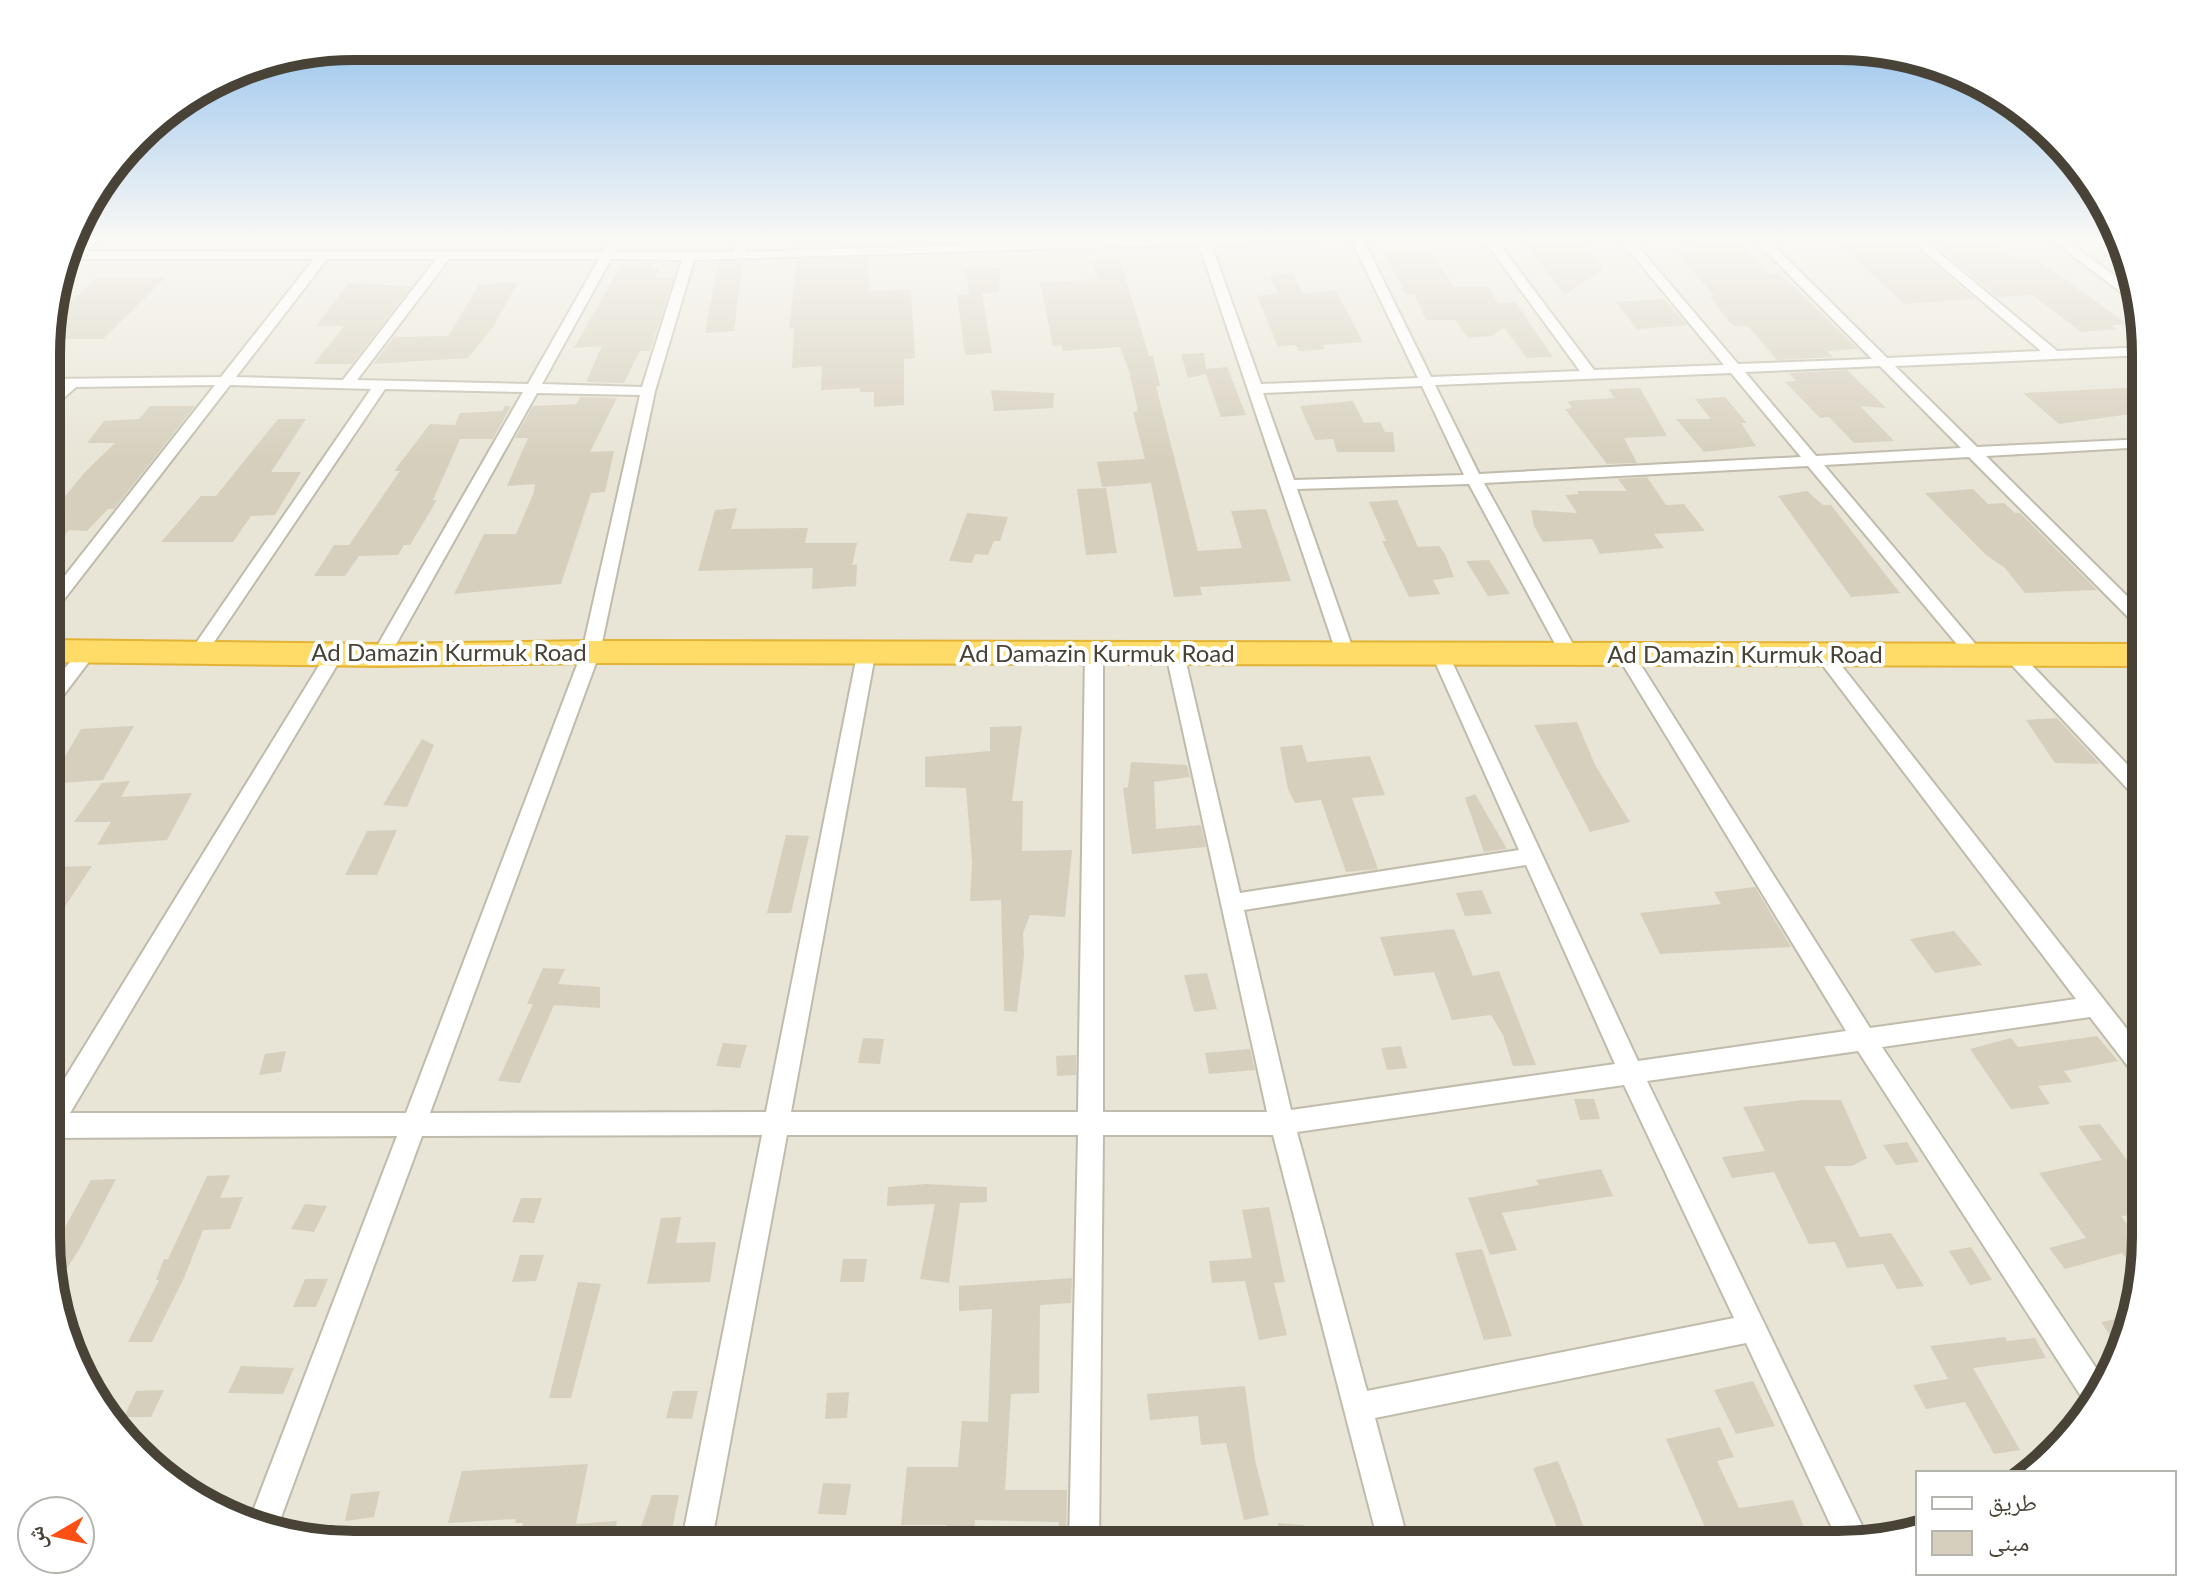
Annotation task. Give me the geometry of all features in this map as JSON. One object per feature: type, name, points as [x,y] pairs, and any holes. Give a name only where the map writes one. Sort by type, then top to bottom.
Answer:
[{"type":"highway","name":"Ad Damazin Kurmuk Road","points":[[60,651],[334,655],[591,652],[866,655],[2132,655]]},
{"type":"street","points":[[60,593],[279,311]]},
{"type":"street","points":[[347,384],[403,311]]},
{"type":"street","points":[[381,655],[576,311]]},
{"type":"street","points":[[266,1517],[591,652],[648,391],[672,311]]},
{"type":"street","points":[[1228,311],[1346,655]]},
{"type":"street","points":[[1393,311],[1474,479],[1570,655]]},
{"type":"street","points":[[1543,311],[1589,373]]},
{"type":"street","points":[[1686,311],[1977,657]]},
{"type":"street","points":[[1834,311],[2132,611]]},
{"type":"street","points":[[2002,311],[2054,355]]},
{"type":"street","points":[[1254,389],[1426,379],[2132,352]]},
{"type":"street","points":[[60,383],[223,381],[648,391]]},
{"type":"street","points":[[60,396],[72,383]]},
{"type":"street","points":[[198,653],[381,385]]},
{"type":"street","points":[[1286,485],[1474,479],[2132,444]]},
{"type":"street","points":[[60,686],[88,651]]},
{"type":"street","points":[[1084,1531],[1095,830],[1094,653]]},
{"type":"street","points":[[1175,654],[1282,1123],[1390,1531]]},
{"type":"street","points":[[60,1108],[334,655]]},
{"type":"street","points":[[699,1531],[866,655]]},
{"type":"street","points":[[1441,655],[1632,1075],[1849,1530]]},
{"type":"street","points":[[1626,655],[1863,1038],[2091,1387]]},
{"type":"street","points":[[1824,655],[2132,1053]]},
{"type":"street","points":[[2014,657],[2132,781]]},
{"type":"street","points":[[1231,903],[1532,856]]},
{"type":"street","points":[[60,1126],[1282,1123],[2095,1006]]},
{"type":"street","points":[[1358,1407],[1753,1328]]},
{"type":"shaded area","points":[[64,311],[2128,311],[2132,354],[2132,1237],[2122,1313],[2102,1367],[2059,1431],[2016,1471],[1916,1471],[1916,1520],[1857,1530],[354,1531],[278,1521],[224,1501],[160,1458],[121,1416],[99,1384],[82,1349],[70,1313],[63,1275],[60,1237],[60,354]]},
{"type":"building","points":[[64,311],[131,311],[103,339],[61,339]]},
{"type":"building","points":[[327,311],[393,311],[352,364],[314,364],[344,326],[316,326]]},
{"type":"building","points":[[463,311],[502,311],[468,358],[373,364],[394,337],[448,336]]},
{"type":"building","points":[[595,311],[663,311],[650,351],[640,351],[624,383],[586,382],[602,346],[574,348]]},
{"type":"building","points":[[709,311],[737,311],[734,331],[705,333]]},
{"type":"building","points":[[791,311],[912,311],[915,358],[904,359],[904,405],[874,407],[874,392],[860,392],[860,388],[821,390],[822,366],[792,368],[794,328],[789,329]]},
{"type":"building","points":[[959,311],[985,311],[992,353],[965,355]]},
{"type":"building","points":[[1046,311],[1135,311],[1149,356],[1153,356],[1160,386],[1156,386],[1198,551],[1242,548],[1231,511],[1266,509],[1291,581],[1200,587],[1202,595],[1174,597],[1151,483],[1102,487],[1097,462],[1145,459],[1133,412],[1138,411],[1120,347],[1063,351],[1061,345],[1053,346]]},
{"type":"building","points":[[1263,311],[1347,311],[1363,342],[1323,345],[1325,349],[1299,351],[1296,345],[1278,347]]},
{"type":"building","points":[[1422,311],[1521,311],[1553,357],[1527,358],[1504,328],[1491,336],[1468,338],[1455,320],[1426,320]]},
{"type":"building","points":[[1623,311],[1675,311],[1687,325],[1637,329]]},
{"type":"building","points":[[1721,311],[1819,311],[1858,349],[1827,351],[1833,357],[1777,360],[1748,326],[1734,326]]},
{"type":"building","points":[[2054,311],[2110,311],[2128,324],[2111,325],[2116,329],[2081,332]]},
{"type":"building","points":[[1204,353],[1206,369],[1227,367],[1246,415],[1221,417],[1206,374],[1188,378],[1181,354]]},
{"type":"building","points":[[1847,370],[1886,408],[1860,406],[1894,441],[1854,443],[1829,417],[1820,418],[1785,382],[1796,381],[1789,373]]},
{"type":"building","points":[[1640,388],[1667,436],[1624,438],[1637,463],[1607,464],[1565,409],[1572,408],[1567,401],[1614,398],[1609,389]]},
{"type":"building","points":[[2132,388],[2132,414],[2059,424],[2023,393]]},
{"type":"building","points":[[991,390],[1054,393],[1053,408],[994,411]]},
{"type":"building","points":[[580,397],[617,398],[590,452],[614,451],[605,492],[591,493],[561,584],[454,594],[484,534],[516,534],[534,492],[535,484],[507,486],[528,438],[515,438],[533,406],[577,404]]},
{"type":"building","points":[[1725,397],[1747,423],[1741,423],[1756,446],[1704,452],[1676,419],[1711,419],[1695,399]]},
{"type":"building","points":[[1353,401],[1364,423],[1380,422],[1385,432],[1393,432],[1395,452],[1337,452],[1333,439],[1315,440],[1300,406]]},
{"type":"building","points":[[150,406],[195,406],[114,509],[108,509],[87,531],[69,530],[60,539],[60,503],[115,443],[87,443],[104,421],[139,419]]},
{"type":"building","points":[[505,406],[511,406],[493,439],[460,439],[433,500],[437,500],[410,545],[404,545],[398,555],[359,556],[345,576],[314,576],[334,545],[349,545],[400,471],[394,471],[430,424],[455,425],[460,413],[502,411]]},
{"type":"building","points":[[278,419],[306,419],[271,472],[301,472],[275,515],[251,516],[233,542],[161,542],[201,496],[216,496]]},
{"type":"building","points":[[1647,477],[1666,505],[1684,504],[1705,531],[1654,534],[1664,548],[1600,554],[1592,539],[1543,542],[1534,526],[1531,510],[1577,513],[1565,495],[1579,494],[1577,491],[1627,491],[1618,479]]},
{"type":"building","points":[[1106,488],[1117,553],[1086,555],[1077,489]]},
{"type":"building","points":[[1973,489],[1988,504],[2004,503],[2015,513],[2020,513],[2097,590],[2025,593],[2004,567],[1986,555],[1925,493]]},
{"type":"building","points":[[1807,491],[1823,505],[1831,505],[1900,593],[1851,597],[1778,496]]},
{"type":"building","points":[[1397,500],[1418,547],[1439,546],[1445,554],[1454,577],[1433,580],[1440,594],[1409,597],[1382,541],[1386,541],[1369,502]]},
{"type":"building","points":[[737,508],[731,529],[808,528],[805,543],[857,543],[852,565],[857,564],[856,586],[812,589],[813,568],[698,571],[715,510]]},
{"type":"building","points":[[967,513],[1008,517],[1000,541],[994,541],[988,555],[975,554],[972,563],[949,561]]},
{"type":"building","points":[[1489,560],[1510,594],[1488,596],[1466,561]]},
{"type":"building","points":[[2057,718],[2100,764],[2055,763],[2026,720]]},
{"type":"building","points":[[1577,722],[1595,765],[1630,822],[1590,832],[1534,725]]},
{"type":"building","points":[[134,726],[103,780],[60,783],[60,765],[81,729]]},
{"type":"building","points":[[1022,726],[1012,801],[1023,801],[1022,851],[1072,850],[1065,917],[1030,915],[1023,933],[1024,955],[1017,1012],[1004,1011],[1001,900],[970,901],[972,862],[966,788],[925,787],[925,757],[990,751],[990,727]]},
{"type":"building","points":[[422,739],[434,745],[407,807],[383,805]]},
{"type":"building","points":[[1302,745],[1307,762],[1370,756],[1385,795],[1352,798],[1378,869],[1346,872],[1321,800],[1295,803],[1288,789],[1280,747]]},
{"type":"building","points":[[1131,762],[1187,765],[1190,777],[1154,782],[1156,829],[1201,825],[1206,847],[1132,854],[1123,788],[1128,787]]},
{"type":"building","points":[[130,781],[121,797],[192,793],[167,840],[97,845],[111,822],[74,822],[102,783]]},
{"type":"building","points":[[1475,794],[1507,849],[1484,852],[1465,798]]},
{"type":"building","points":[[397,830],[377,875],[345,875],[367,831]]},
{"type":"building","points":[[786,835],[809,836],[791,913],[767,913]]},
{"type":"building","points":[[92,866],[60,914],[60,867]]},
{"type":"building","points":[[1755,887],[1791,947],[1660,954],[1640,913],[1721,904],[1714,892]]},
{"type":"building","points":[[1482,890],[1492,914],[1465,916],[1456,893]]},
{"type":"building","points":[[1454,929],[1473,976],[1499,971],[1536,1065],[1513,1066],[1503,1035],[1491,1015],[1452,1020],[1434,972],[1394,976],[1380,937]]},
{"type":"building","points":[[1954,931],[1982,965],[1935,973],[1910,939]]},
{"type":"building","points":[[543,968],[565,969],[558,984],[600,987],[600,1008],[554,1005],[520,1083],[498,1081],[533,1004],[527,1004]]},
{"type":"building","points":[[1207,973],[1217,1009],[1194,1012],[1184,975]]},
{"type":"building","points":[[2097,1036],[2118,1061],[2064,1071],[2072,1082],[2038,1086],[2050,1104],[2011,1109],[1970,1049],[2011,1038],[2018,1047]]},
{"type":"building","points":[[863,1038],[884,1039],[880,1064],[858,1063]]},
{"type":"building","points":[[723,1043],[747,1045],[740,1068],[716,1066]]},
{"type":"building","points":[[1401,1046],[1407,1068],[1387,1070],[1381,1048]]},
{"type":"building","points":[[1250,1049],[1255,1070],[1209,1074],[1205,1053]]},
{"type":"building","points":[[286,1051],[281,1072],[259,1075],[265,1054]]},
{"type":"building","points":[[1076,1055],[1076,1075],[1057,1076],[1056,1056]]},
{"type":"building","points":[[1574,1099],[1594,1099],[1600,1119],[1580,1120]]},
{"type":"building","points":[[1804,1100],[1841,1100],[1867,1158],[1852,1166],[1824,1166],[1860,1237],[1891,1233],[1924,1286],[1897,1289],[1883,1264],[1847,1268],[1835,1242],[1809,1244],[1774,1172],[1732,1178],[1722,1157],[1765,1151],[1743,1107]]},
{"type":"building","points":[[2100,1124],[2132,1167],[2132,1215],[2121,1216],[2132,1231],[2130,1263],[2122,1253],[2065,1269],[2049,1248],[2086,1238],[2039,1173],[2102,1160],[2078,1126]]},
{"type":"building","points":[[1907,1142],[1919,1162],[1896,1165],[1883,1145]]},
{"type":"building","points":[[1601,1169],[1613,1196],[1502,1213],[1517,1250],[1490,1255],[1468,1198],[1539,1185],[1536,1180]]},
{"type":"building","points":[[230,1175],[220,1198],[243,1197],[230,1229],[203,1230],[184,1278],[152,1342],[128,1342],[159,1280],[156,1280],[164,1259],[168,1259],[207,1176]]},
{"type":"building","points":[[116,1179],[63,1275],[60,1236],[91,1180]]},
{"type":"building","points":[[926,1184],[987,1187],[987,1202],[960,1203],[949,1283],[920,1279],[935,1204],[887,1206],[888,1187]]},
{"type":"building","points":[[521,1198],[542,1198],[534,1223],[512,1222]]},
{"type":"building","points":[[305,1204],[327,1206],[314,1232],[291,1229]]},
{"type":"building","points":[[1269,1207],[1285,1282],[1274,1283],[1287,1335],[1259,1340],[1245,1281],[1212,1283],[1209,1261],[1252,1258],[1242,1210]]},
{"type":"building","points":[[681,1217],[676,1243],[716,1242],[710,1282],[647,1284],[661,1218]]},
{"type":"building","points":[[1971,1247],[1992,1280],[1970,1285],[1949,1251]]},
{"type":"building","points":[[1482,1249],[1512,1336],[1484,1340],[1455,1253]]},
{"type":"building","points":[[520,1255],[544,1255],[536,1281],[512,1282]]},
{"type":"building","points":[[843,1259],[867,1259],[864,1282],[840,1282]]},
{"type":"building","points":[[1072,1278],[1071,1303],[1040,1305],[1039,1393],[1011,1394],[1005,1490],[1067,1490],[1066,1531],[1058,1531],[1059,1522],[975,1520],[974,1531],[945,1531],[946,1525],[901,1525],[907,1467],[958,1467],[962,1421],[988,1422],[992,1309],[959,1311],[959,1286]]},
{"type":"building","points":[[305,1279],[328,1279],[316,1307],[293,1307]]},
{"type":"building","points":[[578,1282],[601,1284],[571,1398],[549,1398]]},
{"type":"building","points":[[2120,1318],[2113,1340],[2101,1322]]},
{"type":"building","points":[[2005,1337],[2007,1341],[2035,1338],[2046,1358],[1973,1368],[2020,1450],[1994,1454],[1965,1402],[1926,1409],[1913,1385],[1948,1379],[1930,1346]]},
{"type":"building","points":[[241,1366],[294,1368],[283,1394],[228,1393]]},
{"type":"building","points":[[1753,1381],[1775,1426],[1736,1434],[1714,1390]]},
{"type":"building","points":[[1245,1386],[1255,1460],[1269,1515],[1244,1520],[1226,1443],[1201,1445],[1198,1416],[1150,1420],[1147,1394]]},
{"type":"building","points":[[164,1390],[151,1417],[124,1417],[136,1391]]},
{"type":"building","points":[[673,1391],[698,1391],[692,1419],[666,1418]]},
{"type":"building","points":[[849,1392],[847,1418],[825,1419],[827,1393]]},
{"type":"building","points":[[1720,1427],[1734,1457],[1717,1461],[1739,1508],[1793,1500],[1806,1531],[1707,1531],[1666,1439]]},
{"type":"building","points":[[1558,1461],[1585,1531],[1558,1531],[1533,1468]]},
{"type":"building","points":[[588,1464],[576,1524],[617,1521],[616,1531],[521,1531],[523,1523],[515,1523],[516,1519],[448,1523],[462,1471]]},
{"type":"building","points":[[823,1483],[851,1484],[846,1515],[818,1514]]},
{"type":"building","points":[[380,1491],[374,1517],[345,1521],[351,1494]]},
{"type":"building","points":[[652,1495],[679,1495],[672,1531],[640,1531]]},
{"type":"building","points":[[1278,1523],[1304,1525],[1304,1531],[1278,1531]]}]
